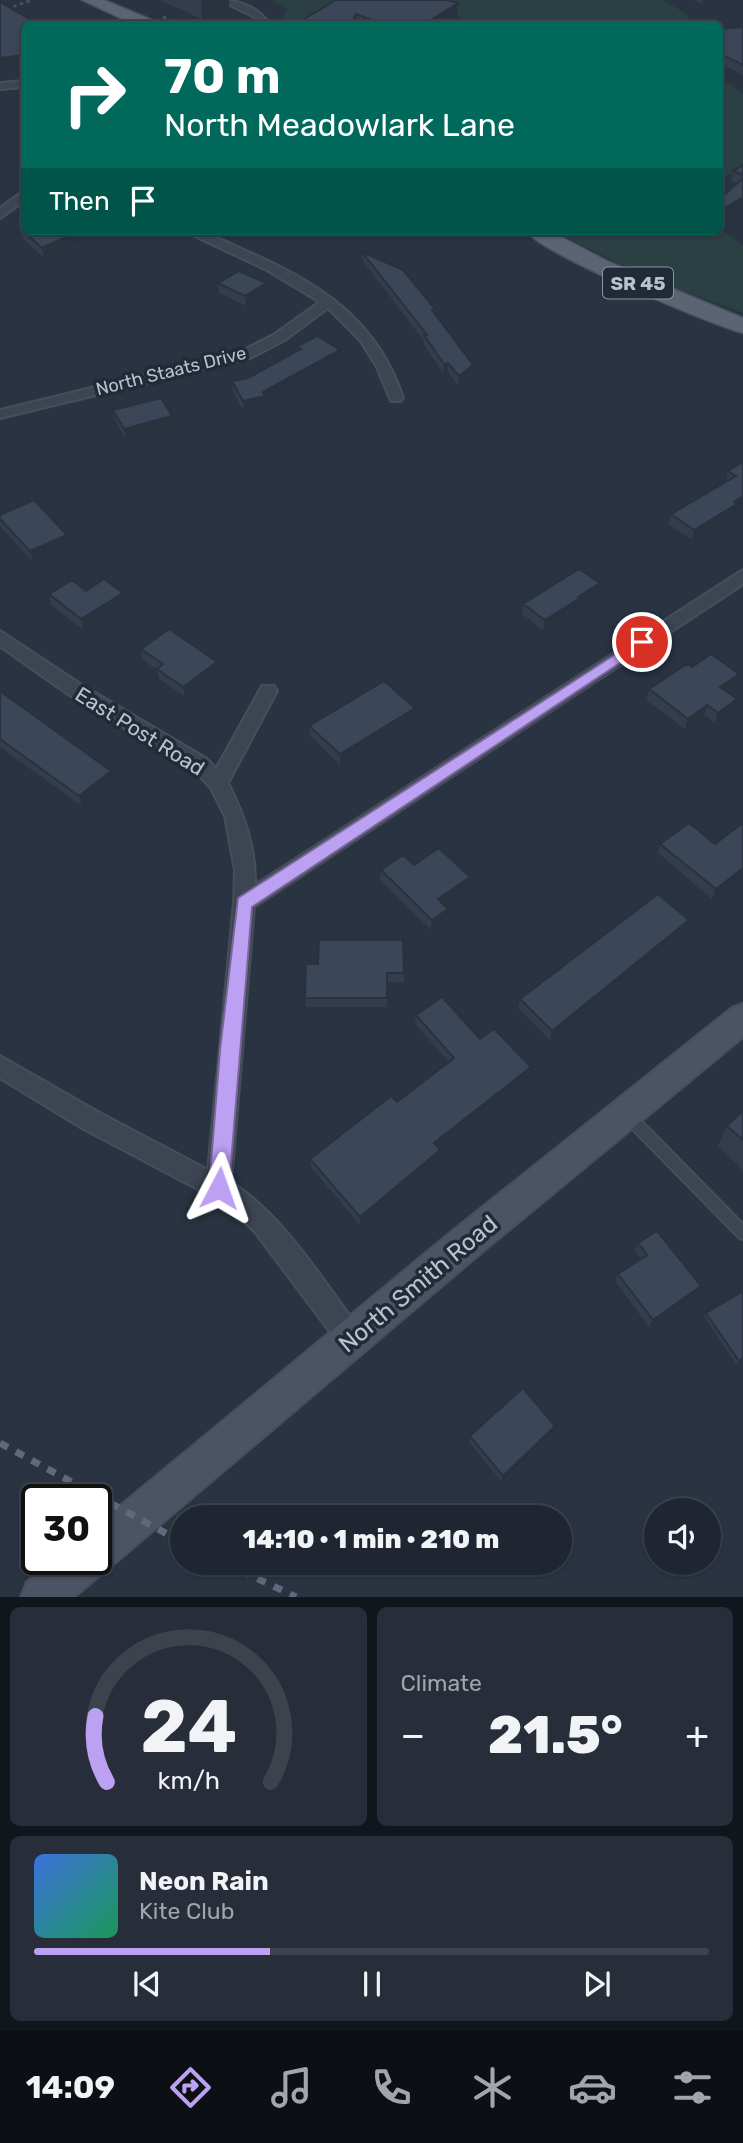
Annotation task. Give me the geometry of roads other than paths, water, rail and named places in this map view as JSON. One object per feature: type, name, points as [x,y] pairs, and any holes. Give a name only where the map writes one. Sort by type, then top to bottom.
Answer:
[{"type":"main road","points":[[90,0],[139,21]]},
{"type":"main road","name":"SR 45","points":[[542,235],[601,267],[743,326]]},
{"type":"main road","name":"North Smith Road","points":[[112,1540],[463,1245],[743,1018]]},
{"type":"main road","points":[[42,1597],[69,1575]]},
{"type":"street","points":[[224,0],[257,14],[262,21]]},
{"type":"street","points":[[0,86],[21,84]]},
{"type":"street","points":[[0,214],[21,197]]},
{"type":"street","points":[[199,235],[309,285],[330,301],[372,346],[383,363],[396,398]]},
{"type":"street","name":"North Staats Drive","points":[[0,414],[245,355],[280,337],[330,301]]},
{"type":"street","points":[[244,903],[743,576]]},
{"type":"street","name":"East Post Road","points":[[0,636],[74,689],[200,764],[218,783],[235,816],[242,842],[245,870],[244,903],[219,1188]]},
{"type":"street","points":[[218,783],[268,691]]},
{"type":"street","points":[[0,1066],[90,1120],[219,1188],[243,1204],[264,1224],[352,1340]]},
{"type":"lane","points":[[625,1113],[743,1233]]},
{"type":"railway","points":[[0,1443],[170,1535]]},
{"type":"railway","points":[[250,1575],[296,1597]]}]
